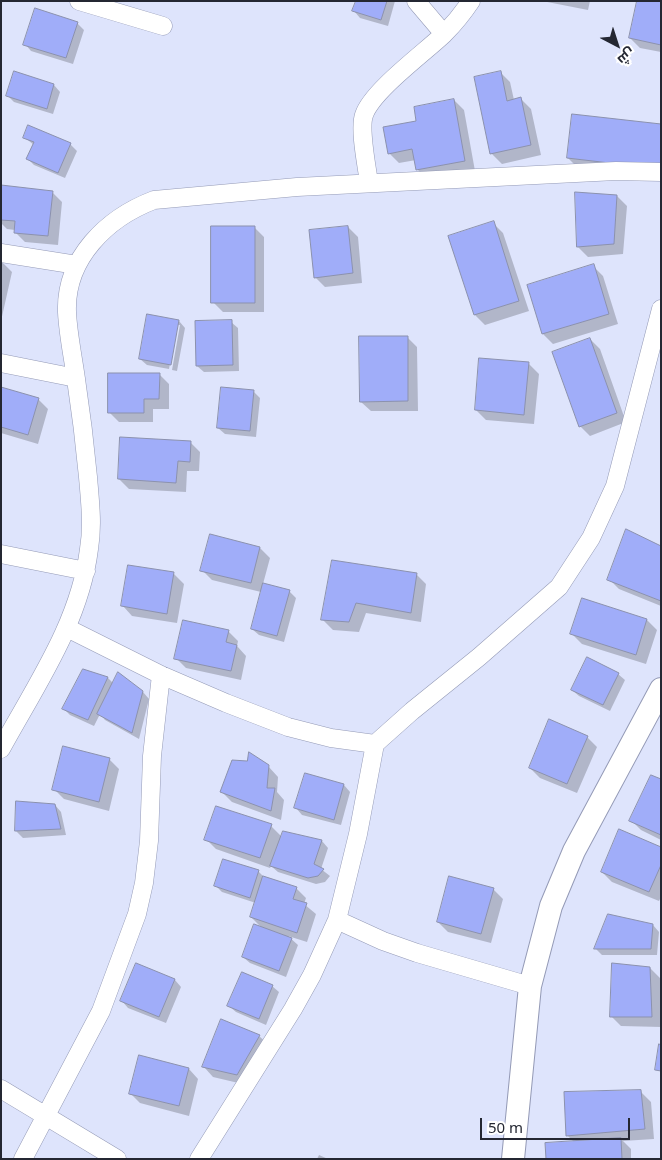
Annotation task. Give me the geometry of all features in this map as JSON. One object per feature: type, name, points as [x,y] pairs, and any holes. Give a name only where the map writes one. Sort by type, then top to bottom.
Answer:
[{"type":"street","points":[[79,1],[163,26]]},
{"type":"street","points":[[416,1],[444,34]]},
{"type":"street","points":[[370,183],[362,128],[363,116],[369,105],[382,90],[444,34],[471,1]]},
{"type":"street","points":[[1,748],[66,628],[78,599],[86,571],[92,517],[67,311],[70,286],[77,265],[88,245],[104,229],[135,207],[154,200],[297,186],[616,171],[661,172]]},
{"type":"street","points":[[1,253],[77,265]]},
{"type":"street","points":[[199,1159],[293,1009],[312,975],[337,920],[358,834],[375,744],[559,587],[586,546],[616,486],[661,309]]},
{"type":"street","points":[[1,363],[76,378]]},
{"type":"street","points":[[1,554],[86,571]]},
{"type":"street","points":[[66,628],[161,675],[226,704],[288,727],[331,738],[375,744]]},
{"type":"street","points":[[23,1159],[101,1011],[137,914],[144,883],[149,842],[152,756],[161,675]]},
{"type":"street","points":[[513,1159],[530,986],[551,906],[574,851],[661,688]]},
{"type":"street","points":[[337,920],[383,941],[417,953],[530,986]]},
{"type":"street","points":[[1,1090],[117,1159]]},
{"type":"building","points":[[356,1],[387,1],[381,20],[352,11]]},
{"type":"building","points":[[637,1],[661,1],[661,45],[629,38]]},
{"type":"building","points":[[35,8],[78,22],[66,58],[23,45]]},
{"type":"building","points":[[14,71],[54,84],[47,109],[6,96]]},
{"type":"building","points":[[501,71],[507,101],[521,97],[531,145],[490,154],[474,77]]},
{"type":"building","points":[[454,99],[465,161],[416,170],[412,149],[388,154],[383,127],[416,121],[414,107]]},
{"type":"building","points":[[572,114],[661,124],[661,169],[567,158]]},
{"type":"building","points":[[28,125],[71,143],[58,173],[26,159],[34,142],[23,138]]},
{"type":"building","points":[[1,185],[53,191],[48,236],[14,233],[15,221],[1,220]]},
{"type":"building","points":[[575,192],[617,195],[614,244],[577,247]]},
{"type":"building","points":[[494,221],[519,301],[474,315],[448,236]]},
{"type":"building","points":[[211,226],[255,226],[255,303],[211,303]]},
{"type":"building","points":[[348,226],[353,273],[314,278],[309,230]]},
{"type":"building","points":[[594,264],[609,314],[542,334],[527,285]]},
{"type":"building","points":[[147,314],[179,320],[171,365],[139,359]]},
{"type":"building","points":[[232,320],[233,365],[196,366],[195,321]]},
{"type":"building","points":[[359,336],[408,336],[408,401],[360,402]]},
{"type":"building","points":[[590,338],[617,413],[579,427],[552,352]]},
{"type":"building","points":[[479,358],[529,362],[524,415],[475,410]]},
{"type":"building","points":[[108,373],[160,373],[159,399],[144,399],[144,413],[108,413]]},
{"type":"building","points":[[1,387],[39,398],[28,435],[1,427]]},
{"type":"building","points":[[221,387],[254,390],[250,431],[217,428]]},
{"type":"building","points":[[120,437],[191,441],[190,462],[178,461],[176,483],[118,479]]},
{"type":"building","points":[[626,529],[661,546],[661,601],[607,580]]},
{"type":"building","points":[[210,534],[260,547],[251,583],[200,571]]},
{"type":"building","points":[[332,560],[417,573],[411,613],[356,603],[349,622],[321,620]]},
{"type":"building","points":[[128,565],[174,572],[167,614],[121,606]]},
{"type":"building","points":[[263,583],[290,590],[277,636],[251,629]]},
{"type":"building","points":[[582,598],[647,619],[636,655],[570,634]]},
{"type":"building","points":[[183,620],[229,630],[226,642],[237,645],[231,671],[174,659]]},
{"type":"building","points":[[587,657],[619,673],[603,705],[571,690]]},
{"type":"building","points":[[83,669],[108,677],[88,720],[62,709]]},
{"type":"building","points":[[118,672],[143,691],[132,733],[97,714]]},
{"type":"building","points":[[549,719],[588,736],[567,784],[529,768]]},
{"type":"building","points":[[63,746],[110,758],[99,802],[52,790]]},
{"type":"building","points":[[249,752],[269,765],[267,788],[275,788],[271,811],[220,792],[232,760],[247,761]]},
{"type":"building","points":[[305,773],[344,784],[334,820],[294,808]]},
{"type":"building","points":[[651,775],[661,779],[661,835],[629,821]]},
{"type":"building","points":[[16,801],[55,804],[61,829],[15,831]]},
{"type":"building","points":[[216,806],[272,824],[260,858],[204,840]]},
{"type":"building","points":[[619,829],[661,847],[661,865],[649,892],[601,872]]},
{"type":"building","points":[[283,831],[322,840],[314,864],[324,869],[318,876],[308,878],[270,866]]},
{"type":"building","points":[[223,859],[259,870],[250,898],[214,886]]},
{"type":"building","points":[[263,876],[297,887],[293,899],[307,903],[297,933],[250,917]]},
{"type":"building","points":[[449,876],[494,888],[481,934],[437,922]]},
{"type":"building","points":[[608,914],[653,924],[651,949],[594,949]]},
{"type":"building","points":[[254,924],[292,938],[279,971],[242,957]]},
{"type":"building","points":[[136,963],[175,979],[159,1017],[120,1001]]},
{"type":"building","points":[[612,963],[650,967],[652,1017],[610,1017]]},
{"type":"building","points":[[242,972],[273,985],[259,1019],[227,1006]]},
{"type":"building","points":[[221,1019],[260,1035],[237,1075],[202,1067]]},
{"type":"building","points":[[659,1044],[661,1045],[661,1071],[655,1070]]},
{"type":"building","points":[[139,1055],[189,1068],[179,1106],[129,1094]]},
{"type":"building","points":[[641,1090],[645,1129],[566,1136],[564,1092]]},
{"type":"building","points":[[621,1138],[622,1159],[546,1159],[545,1143]]}]
